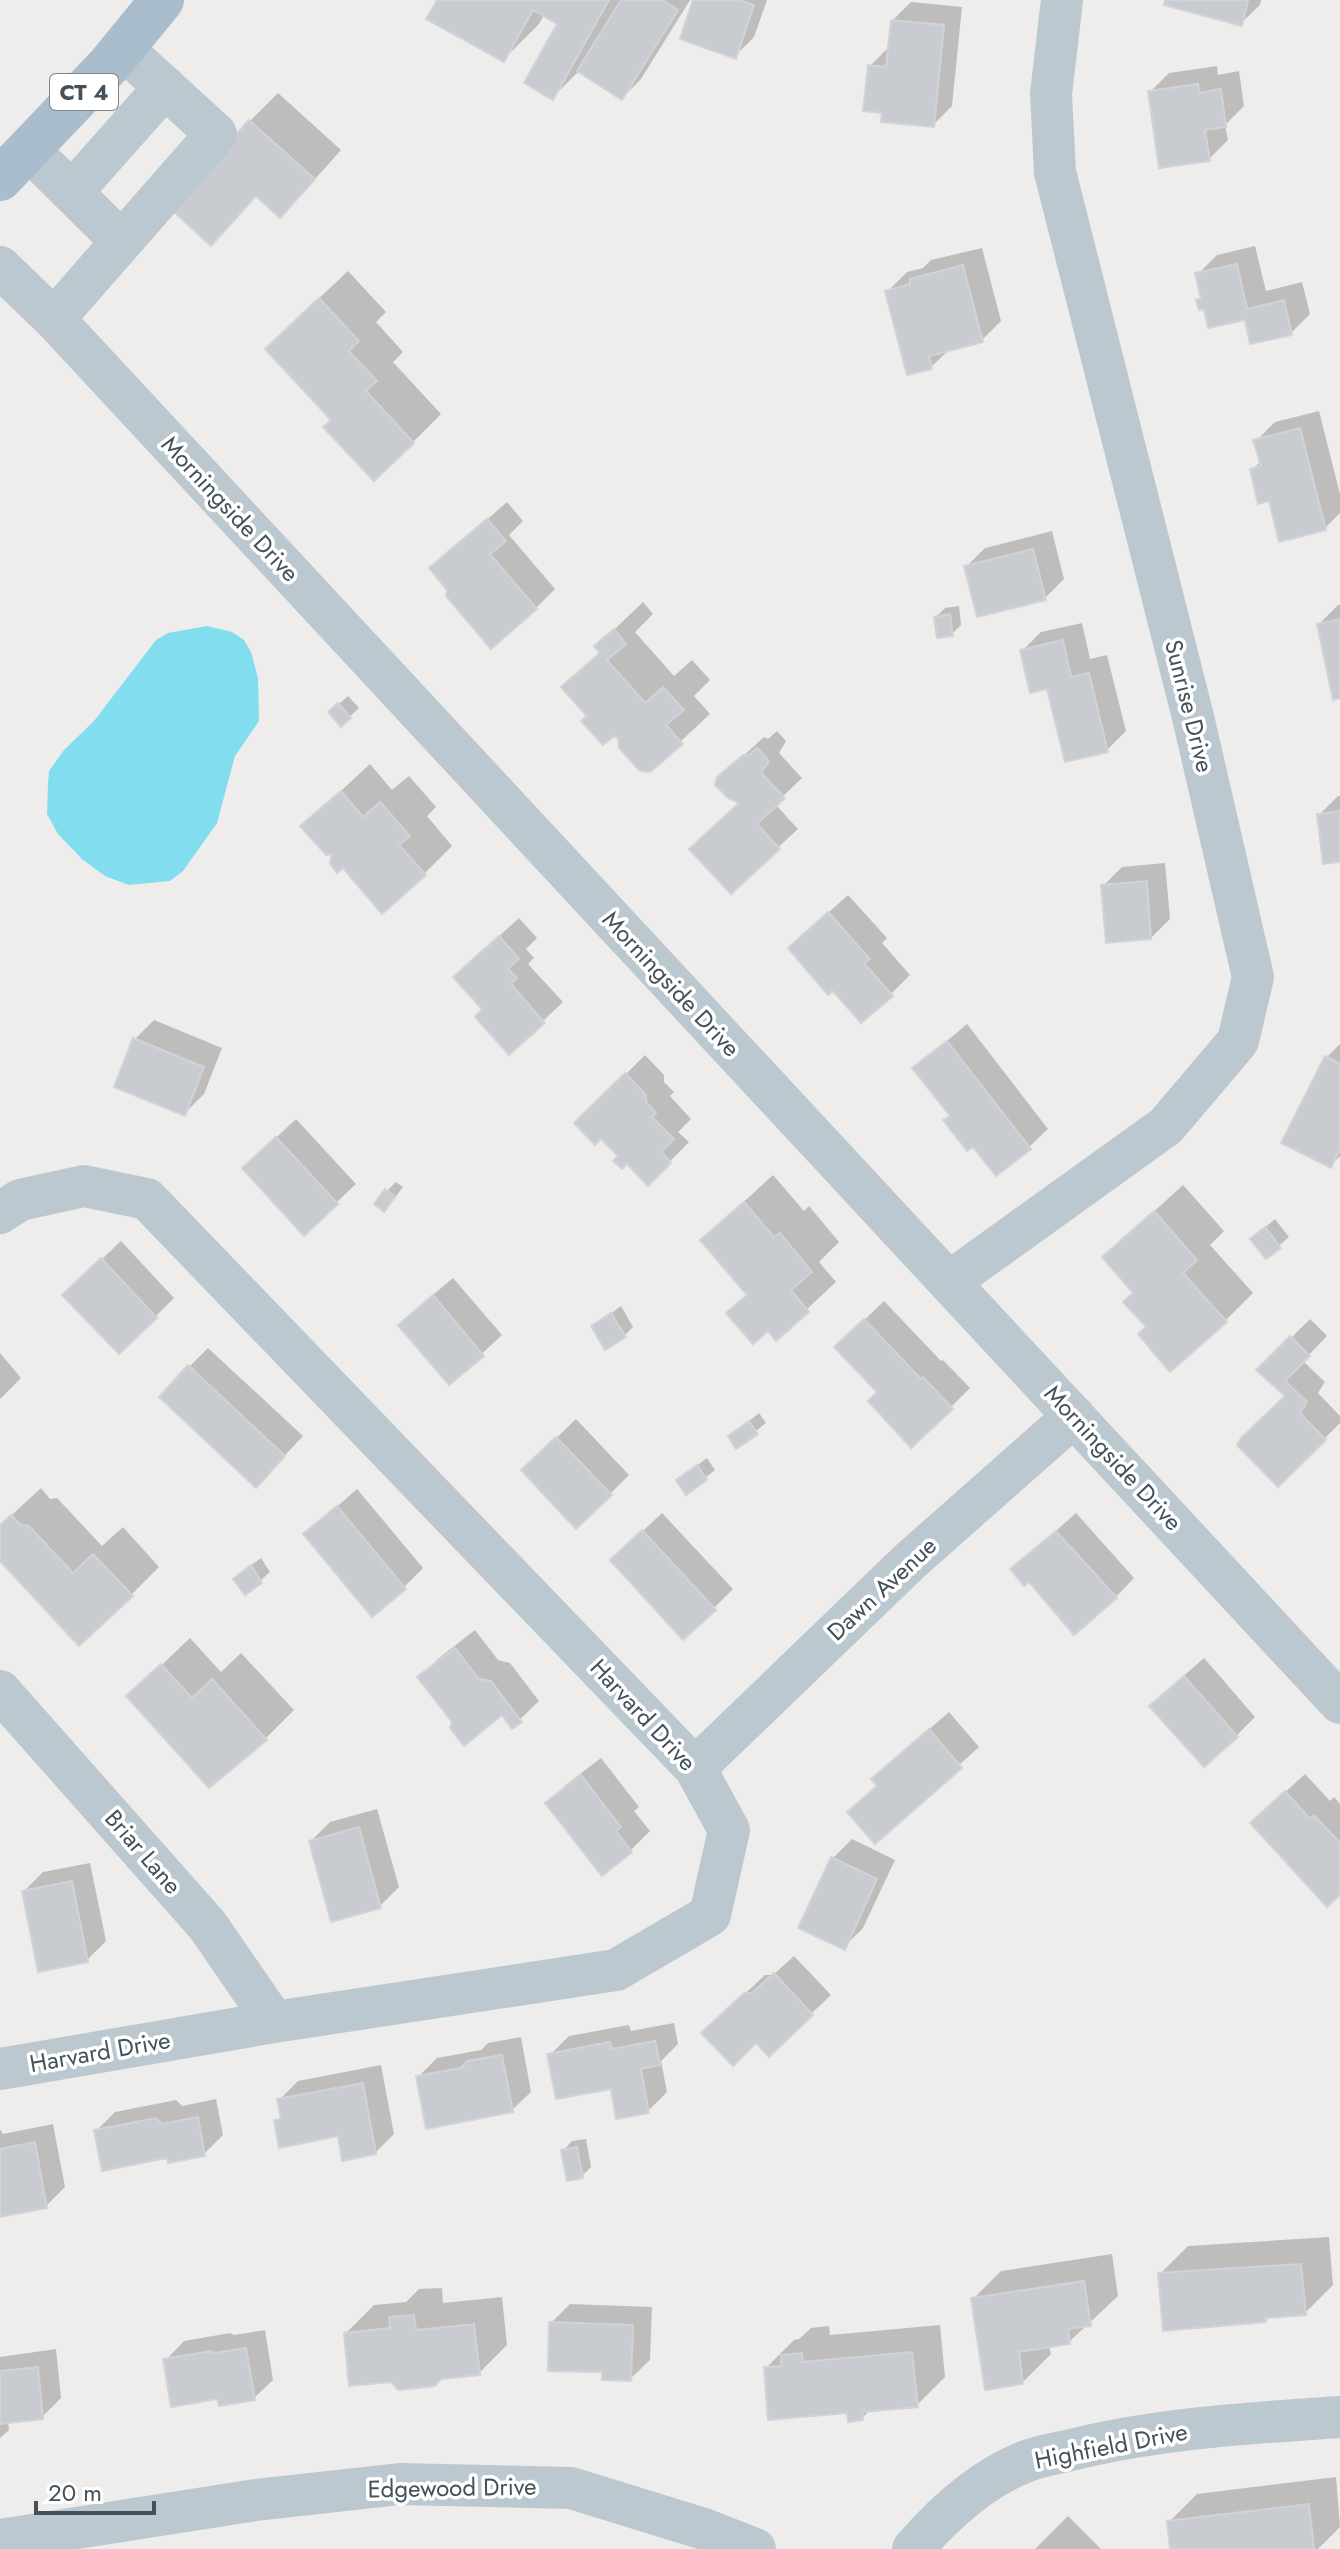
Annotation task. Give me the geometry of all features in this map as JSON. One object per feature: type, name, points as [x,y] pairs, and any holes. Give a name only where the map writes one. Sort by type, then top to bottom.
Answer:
[{"type":"main road","name":"CT 4","points":[[14,164],[123,49],[162,0]]},
{"type":"street","name":"Sunrise Drive","points":[[949,1282],[1166,1126],[1238,1041],[1253,977],[1193,717],[1055,172],[1051,94],[1062,0]]},
{"type":"street","points":[[54,319],[216,134],[123,49]]},
{"type":"street","points":[[72,192],[165,87]]},
{"type":"street","points":[[14,164],[72,192],[121,241]]},
{"type":"street","name":"Morningside Drive","points":[[0,267],[54,319],[1340,1703]]},
{"type":"street","name":"Harvard Drive","points":[[0,1213],[20,1200],[84,1186],[147,1199],[695,1768],[729,1830],[710,1915],[616,1970],[274,2022],[0,2069]]},
{"type":"street","name":"Dawn Avenue","points":[[695,1768],[910,1561],[1074,1416]]},
{"type":"street","name":"Briar Lane","points":[[0,1691],[208,1926],[274,2022]]},
{"type":"street","name":"Highfield Drive","points":[[913,2549],[953,2506],[990,2480],[1028,2460],[1157,2433],[1340,2417]]},
{"type":"street","name":"Edgewood Drive","points":[[0,2540],[256,2500],[400,2484],[571,2488],[704,2529],[755,2549]]},
{"type":"water","points":[[207,626],[232,632],[244,640],[251,652],[258,678],[259,721],[235,756],[217,823],[183,871],[170,881],[129,885],[105,876],[82,859],[58,834],[47,814],[49,771],[64,750],[94,721],[156,640],[168,633]]},
{"type":"building","points":[[437,0],[609,0],[553,100],[524,83],[557,24],[533,10],[504,62],[426,19]]},
{"type":"building","points":[[621,0],[662,0],[678,10],[622,100],[577,71]]},
{"type":"building","points":[[693,0],[739,0],[754,5],[736,59],[680,39]]},
{"type":"building","points":[[1165,0],[1248,0],[1242,26],[1164,5]]},
{"type":"building","points":[[891,20],[944,25],[934,127],[881,122],[882,113],[863,111],[868,65],[886,67]]},
{"type":"building","points":[[1198,84],[1199,93],[1221,89],[1226,127],[1205,130],[1210,161],[1159,168],[1148,91]]},
{"type":"building","points":[[249,120],[315,179],[280,218],[256,196],[211,246],[174,212],[194,182]]},
{"type":"building","points":[[1237,264],[1247,309],[1284,300],[1292,335],[1250,344],[1245,320],[1208,328],[1204,309],[1199,310],[1196,300],[1201,299],[1195,273]]},
{"type":"building","points":[[963,265],[983,342],[929,356],[932,369],[907,375],[885,291],[910,284],[910,279]]},
{"type":"building","points":[[319,298],[359,341],[349,351],[377,381],[366,391],[414,443],[374,481],[323,427],[331,420],[265,349]]},
{"type":"building","points":[[1300,428],[1326,530],[1279,542],[1269,501],[1258,504],[1250,469],[1261,466],[1253,440]]},
{"type":"building","points":[[487,519],[506,541],[490,554],[537,609],[491,649],[446,596],[447,590],[429,568]]},
{"type":"building","points":[[1033,549],[1046,600],[977,617],[964,566]]},
{"type":"building","points":[[950,614],[953,636],[937,638],[934,617]]},
{"type":"building","points":[[1340,619],[1340,698],[1333,700],[1317,624]]},
{"type":"building","points":[[614,629],[626,644],[607,660],[645,703],[663,687],[684,710],[666,725],[683,744],[650,772],[640,771],[619,748],[618,738],[614,736],[603,745],[581,721],[587,716],[561,687],[600,653],[594,646]]},
{"type":"building","points":[[1063,640],[1071,677],[1089,673],[1108,752],[1065,762],[1047,689],[1030,693],[1020,650]]},
{"type":"building","points":[[338,703],[351,718],[341,727],[328,712]]},
{"type":"building","points":[[757,748],[769,761],[761,773],[785,798],[757,824],[780,849],[731,894],[689,849],[739,803],[728,798],[715,785],[717,777],[743,755],[747,756]]},
{"type":"building","points":[[341,791],[363,817],[380,802],[410,836],[399,845],[426,875],[382,914],[343,868],[337,873],[330,863],[332,854],[326,855],[300,826]]},
{"type":"building","points":[[1340,811],[1340,862],[1323,864],[1317,814]]},
{"type":"building","points":[[1147,881],[1151,939],[1106,943],[1101,885]]},
{"type":"building","points":[[828,912],[870,959],[864,963],[893,996],[861,1023],[833,991],[828,995],[788,948]]},
{"type":"building","points":[[499,936],[519,959],[508,969],[517,978],[511,984],[545,1023],[509,1055],[475,1017],[482,1009],[453,977]]},
{"type":"building","points":[[133,1038],[204,1067],[185,1116],[114,1087]]},
{"type":"building","points":[[947,1041],[1031,1149],[996,1176],[973,1147],[967,1151],[943,1120],[950,1116],[912,1068]]},
{"type":"building","points":[[1325,1056],[1340,1064],[1340,1149],[1331,1168],[1281,1143]]},
{"type":"building","points":[[625,1073],[646,1095],[646,1102],[656,1113],[652,1117],[674,1139],[661,1152],[671,1163],[648,1186],[627,1164],[622,1169],[613,1161],[618,1156],[601,1139],[595,1145],[574,1123]]},
{"type":"building","points":[[276,1137],[338,1204],[304,1236],[242,1168]]},
{"type":"building","points":[[385,1189],[395,1197],[384,1212],[374,1204]]},
{"type":"building","points":[[744,1202],[774,1237],[780,1233],[812,1272],[791,1290],[809,1312],[776,1341],[768,1331],[753,1344],[726,1313],[747,1295],[700,1240]]},
{"type":"building","points":[[1154,1211],[1197,1260],[1183,1273],[1227,1322],[1170,1372],[1138,1334],[1146,1327],[1123,1302],[1133,1293],[1102,1257]]},
{"type":"building","points":[[1265,1227],[1281,1248],[1266,1259],[1250,1239]]},
{"type":"building","points":[[101,1258],[157,1318],[119,1354],[62,1295]]},
{"type":"building","points":[[433,1295],[484,1356],[449,1385],[398,1325]]},
{"type":"building","points":[[611,1313],[626,1337],[605,1350],[591,1326]]},
{"type":"building","points":[[864,1319],[953,1409],[911,1448],[868,1401],[877,1392],[834,1347]]},
{"type":"building","points":[[1290,1336],[1310,1356],[1285,1381],[1307,1402],[1300,1413],[1326,1440],[1278,1487],[1237,1445],[1285,1396],[1256,1370]]},
{"type":"building","points":[[188,1365],[285,1456],[256,1488],[159,1397]]},
{"type":"building","points":[[749,1421],[758,1434],[736,1449],[728,1436]]},
{"type":"building","points":[[556,1437],[612,1495],[576,1529],[521,1470]]},
{"type":"building","points":[[697,1465],[707,1480],[686,1495],[676,1480]]},
{"type":"building","points":[[337,1506],[406,1589],[372,1617],[303,1534]]},
{"type":"building","points":[[11,1515],[22,1526],[28,1525],[73,1573],[93,1554],[133,1596],[79,1646],[0,1561],[0,1525]]},
{"type":"building","points":[[642,1530],[716,1610],[683,1640],[610,1560]]},
{"type":"building","points":[[1056,1531],[1117,1598],[1074,1635],[1029,1582],[1024,1586],[1010,1569]]},
{"type":"building","points":[[251,1565],[262,1583],[245,1595],[233,1579]]},
{"type":"building","points":[[455,1648],[479,1679],[491,1681],[522,1722],[512,1729],[502,1715],[464,1746],[450,1728],[452,1722],[417,1677]]},
{"type":"building","points":[[161,1664],[192,1698],[212,1679],[267,1740],[209,1788],[126,1696]]},
{"type":"building","points":[[1184,1676],[1238,1737],[1204,1767],[1149,1706]]},
{"type":"building","points":[[929,1729],[962,1768],[875,1844],[847,1812],[877,1786],[871,1779]]},
{"type":"building","points":[[581,1775],[621,1827],[616,1831],[632,1852],[602,1876],[545,1803]]},
{"type":"building","points":[[1285,1791],[1310,1819],[1314,1815],[1340,1843],[1340,1895],[1327,1907],[1250,1823]]},
{"type":"building","points":[[359,1827],[381,1908],[331,1922],[309,1841]]},
{"type":"building","points":[[831,1857],[877,1879],[845,1950],[798,1928]]},
{"type":"building","points":[[72,1881],[88,1962],[38,1972],[22,1891]]},
{"type":"building","points":[[774,1973],[813,2015],[769,2057],[756,2043],[733,2066],[701,2033],[744,1993],[752,1993]]},
{"type":"building","points":[[655,2041],[660,2065],[641,2069],[649,2113],[616,2119],[611,2089],[556,2099],[547,2054],[610,2042],[612,2049]]},
{"type":"building","points":[[502,2055],[513,2112],[426,2129],[416,2076],[461,2068],[467,2061]]},
{"type":"building","points":[[363,2083],[376,2154],[342,2161],[338,2136],[279,2148],[274,2120],[281,2119],[277,2099]]},
{"type":"building","points":[[198,2117],[205,2156],[168,2163],[167,2158],[102,2171],[94,2130],[156,2118],[162,2124]]},
{"type":"building","points":[[35,2142],[47,2208],[0,2217],[0,2149]]},
{"type":"building","points":[[577,2147],[583,2178],[567,2181],[561,2150]]},
{"type":"building","points":[[1301,2264],[1306,2315],[1265,2318],[1266,2322],[1163,2331],[1158,2273]]},
{"type":"building","points":[[1084,2281],[1091,2326],[1068,2329],[1070,2344],[1019,2352],[1023,2384],[985,2390],[971,2298]]},
{"type":"building","points":[[414,2315],[416,2330],[474,2324],[480,2375],[441,2379],[435,2386],[398,2390],[391,2382],[349,2386],[344,2333],[390,2328],[389,2317]]},
{"type":"building","points":[[549,2322],[633,2325],[631,2381],[602,2380],[602,2372],[548,2371]]},
{"type":"building","points":[[246,2348],[255,2400],[219,2406],[217,2399],[171,2407],[163,2359]]},
{"type":"building","points":[[912,2352],[918,2407],[862,2412],[863,2420],[848,2422],[847,2413],[768,2420],[764,2367],[781,2366],[781,2355],[802,2353],[803,2362]]},
{"type":"building","points":[[38,2367],[43,2419],[0,2424],[0,2371]]},
{"type":"building","points":[[1309,2504],[1314,2549],[1170,2549],[1167,2521]]}]
